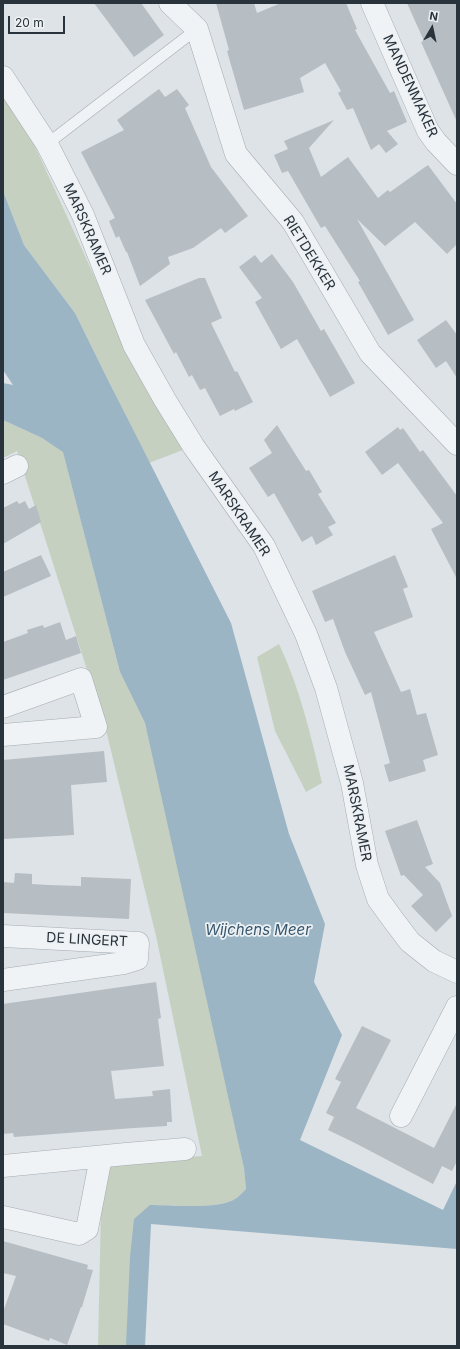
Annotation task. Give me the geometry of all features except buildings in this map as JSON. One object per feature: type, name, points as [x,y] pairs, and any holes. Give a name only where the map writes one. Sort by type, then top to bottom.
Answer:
[{"type":"street","name":"RIETDEKKER","points":[[170,3],[197,29],[236,154],[293,222],[370,353],[457,444]]},
{"type":"street","name":"MANDENMAKER","points":[[372,3],[428,131],[436,142],[457,164]]},
{"type":"street","name":"MARSKRAMER","points":[[3,77],[47,144],[83,215],[134,345],[164,400],[194,448],[264,546],[306,634],[326,688],[352,783],[367,865],[378,899],[410,942],[434,961],[457,972]]},
{"type":"street","points":[[3,707],[81,679],[96,727],[3,735]]},
{"type":"street","name":"DE LINGERT","points":[[3,936],[138,943],[137,959],[124,963],[3,980]]},
{"type":"street","points":[[401,1116],[457,1007]]},
{"type":"street","points":[[3,1166],[185,1149]]},
{"type":"street","points":[[3,1216],[79,1234],[87,1229],[101,1157]]},
{"type":"lane","points":[[47,144],[197,29]]},
{"type":"green space","points":[[3,97],[33,142],[133,361],[188,448],[149,463],[75,313],[24,245],[3,191]]},
{"type":"green space","points":[[3,420],[42,438],[63,451],[120,672],[145,723],[199,940],[244,1168],[246,1189],[231,1201],[203,1206],[150,1205],[127,1346],[98,1346],[102,1164],[202,1156],[156,936],[105,726],[17,451],[3,458]]},
{"type":"green space","points":[[279,644],[299,695],[322,783],[306,792],[275,731],[257,657]]},
{"type":"water","name":"Wijchens Meer","points":[[3,191],[24,245],[75,313],[231,623],[289,834],[325,924],[314,982],[342,1035],[300,1140],[443,1210],[457,1181],[457,1249],[151,1224],[145,1346],[126,1346],[130,1257],[134,1219],[150,1205],[203,1206],[233,1200],[246,1189],[244,1168],[145,723],[120,672],[63,452],[42,438],[3,420],[3,383],[13,385],[3,370]]}]
